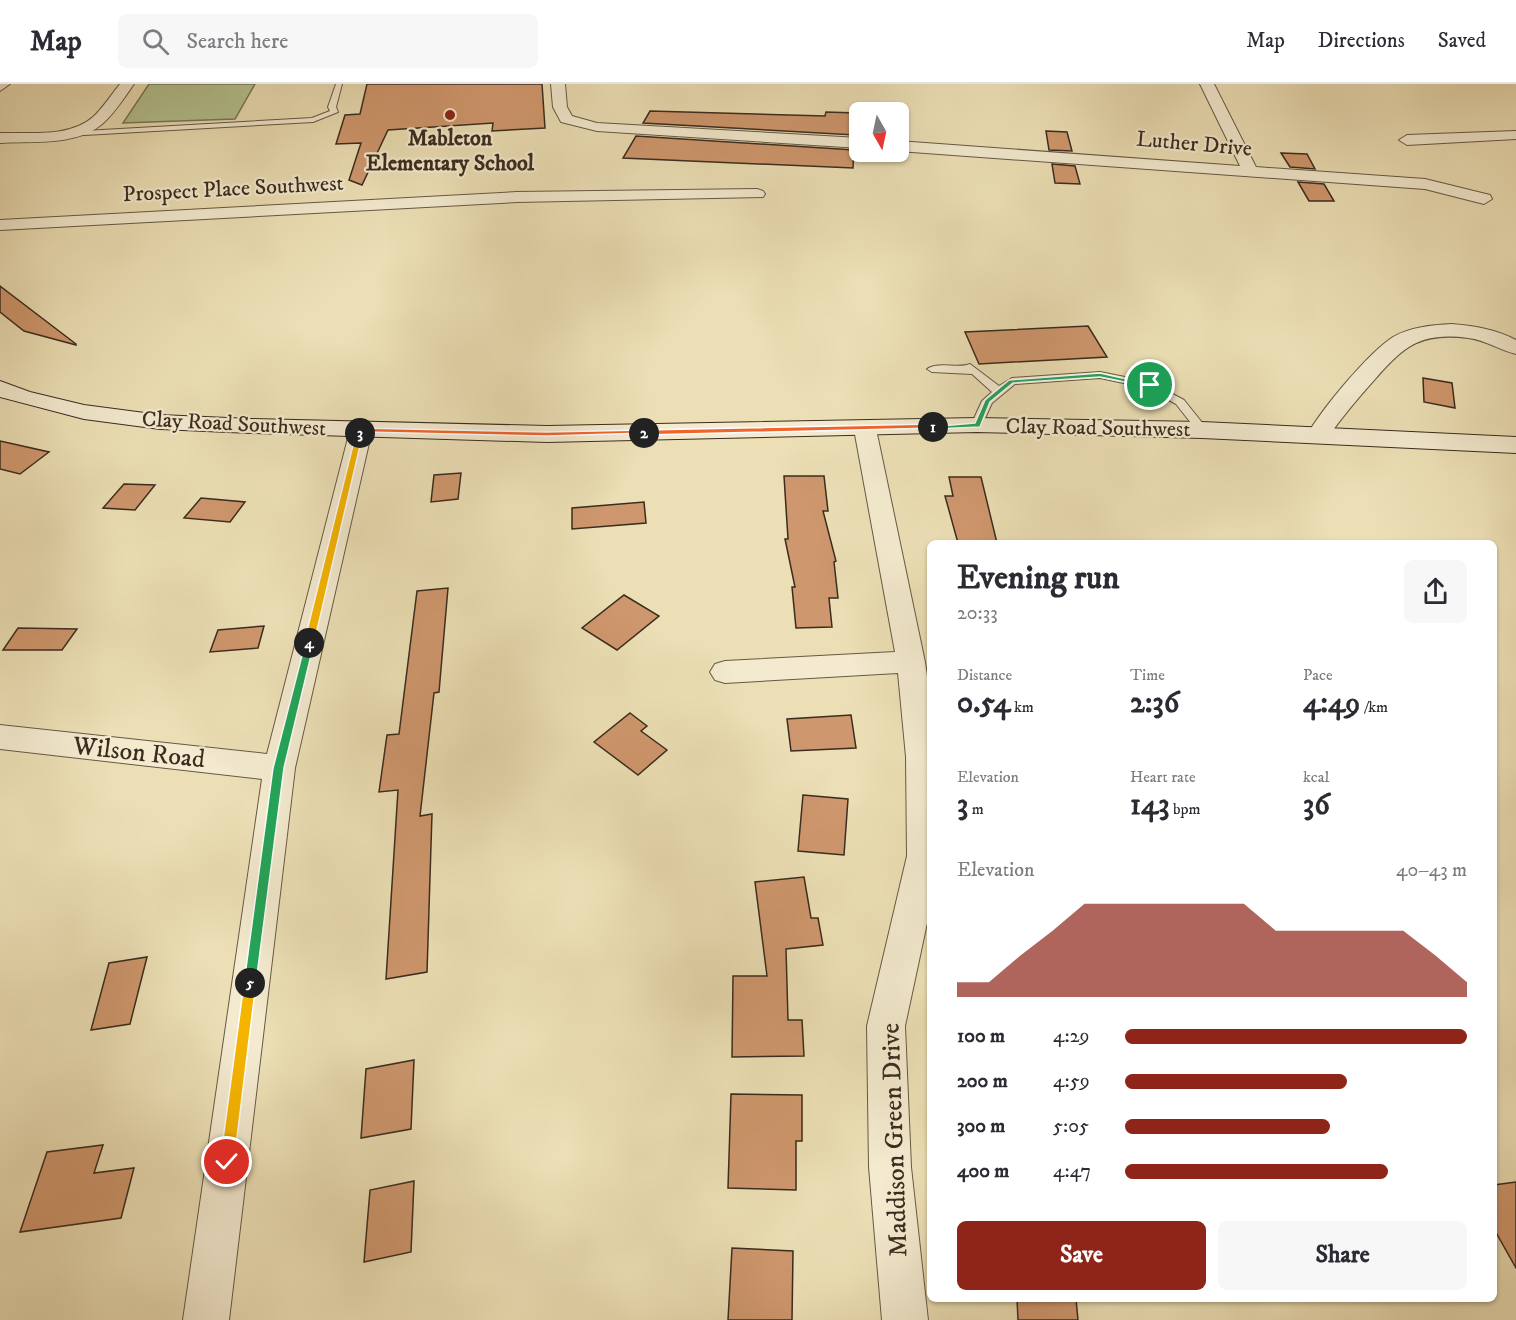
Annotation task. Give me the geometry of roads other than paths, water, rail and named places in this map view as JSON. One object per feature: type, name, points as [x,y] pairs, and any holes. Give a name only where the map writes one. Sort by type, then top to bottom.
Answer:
[{"type":"street","points":[[5,144],[45,135],[61,134],[92,125],[127,84]]},
{"type":"street","points":[[558,84],[560,107],[566,118],[597,127],[849,142]]},
{"type":"street","points":[[1207,84],[1250,171]]},
{"type":"street","points":[[1407,140],[1516,135]]},
{"type":"street","name":"Luther Drive","points":[[909,147],[1425,184],[1484,199]]},
{"type":"street","name":"Prospect Place Southwest","points":[[0,225],[517,197],[757,194]]},
{"type":"street","points":[[1318,435],[1339,404],[1390,349],[1412,337],[1447,330],[1477,332],[1505,341],[1516,348]]},
{"type":"street","name":"Clay Road Southwest","points":[[0,388],[22,397],[84,412],[160,422],[360,430],[547,434],[977,425],[1202,430],[1516,445]]},
{"type":"street","name":"Maddison Green Drive","points":[[865,429],[911,662],[922,757],[924,856],[886,1026],[891,1167],[905,1320]]},
{"type":"street","points":[[206,1320],[279,768],[360,430]]},
{"type":"street","points":[[725,672],[911,662]]},
{"type":"street","name":"Wilson Road","points":[[0,738],[279,768]]},
{"type":"lane","points":[[61,134],[313,120],[334,112],[332,107],[339,84]]},
{"type":"lane","points":[[933,369],[972,369],[999,392]]},
{"type":"lane","points":[[977,425],[987,401],[1012,381],[1100,375],[1150,385],[1180,402],[1202,430]]},
{"type":"place","name":"Mableton Elementary School","points":[[450,115]]}]
